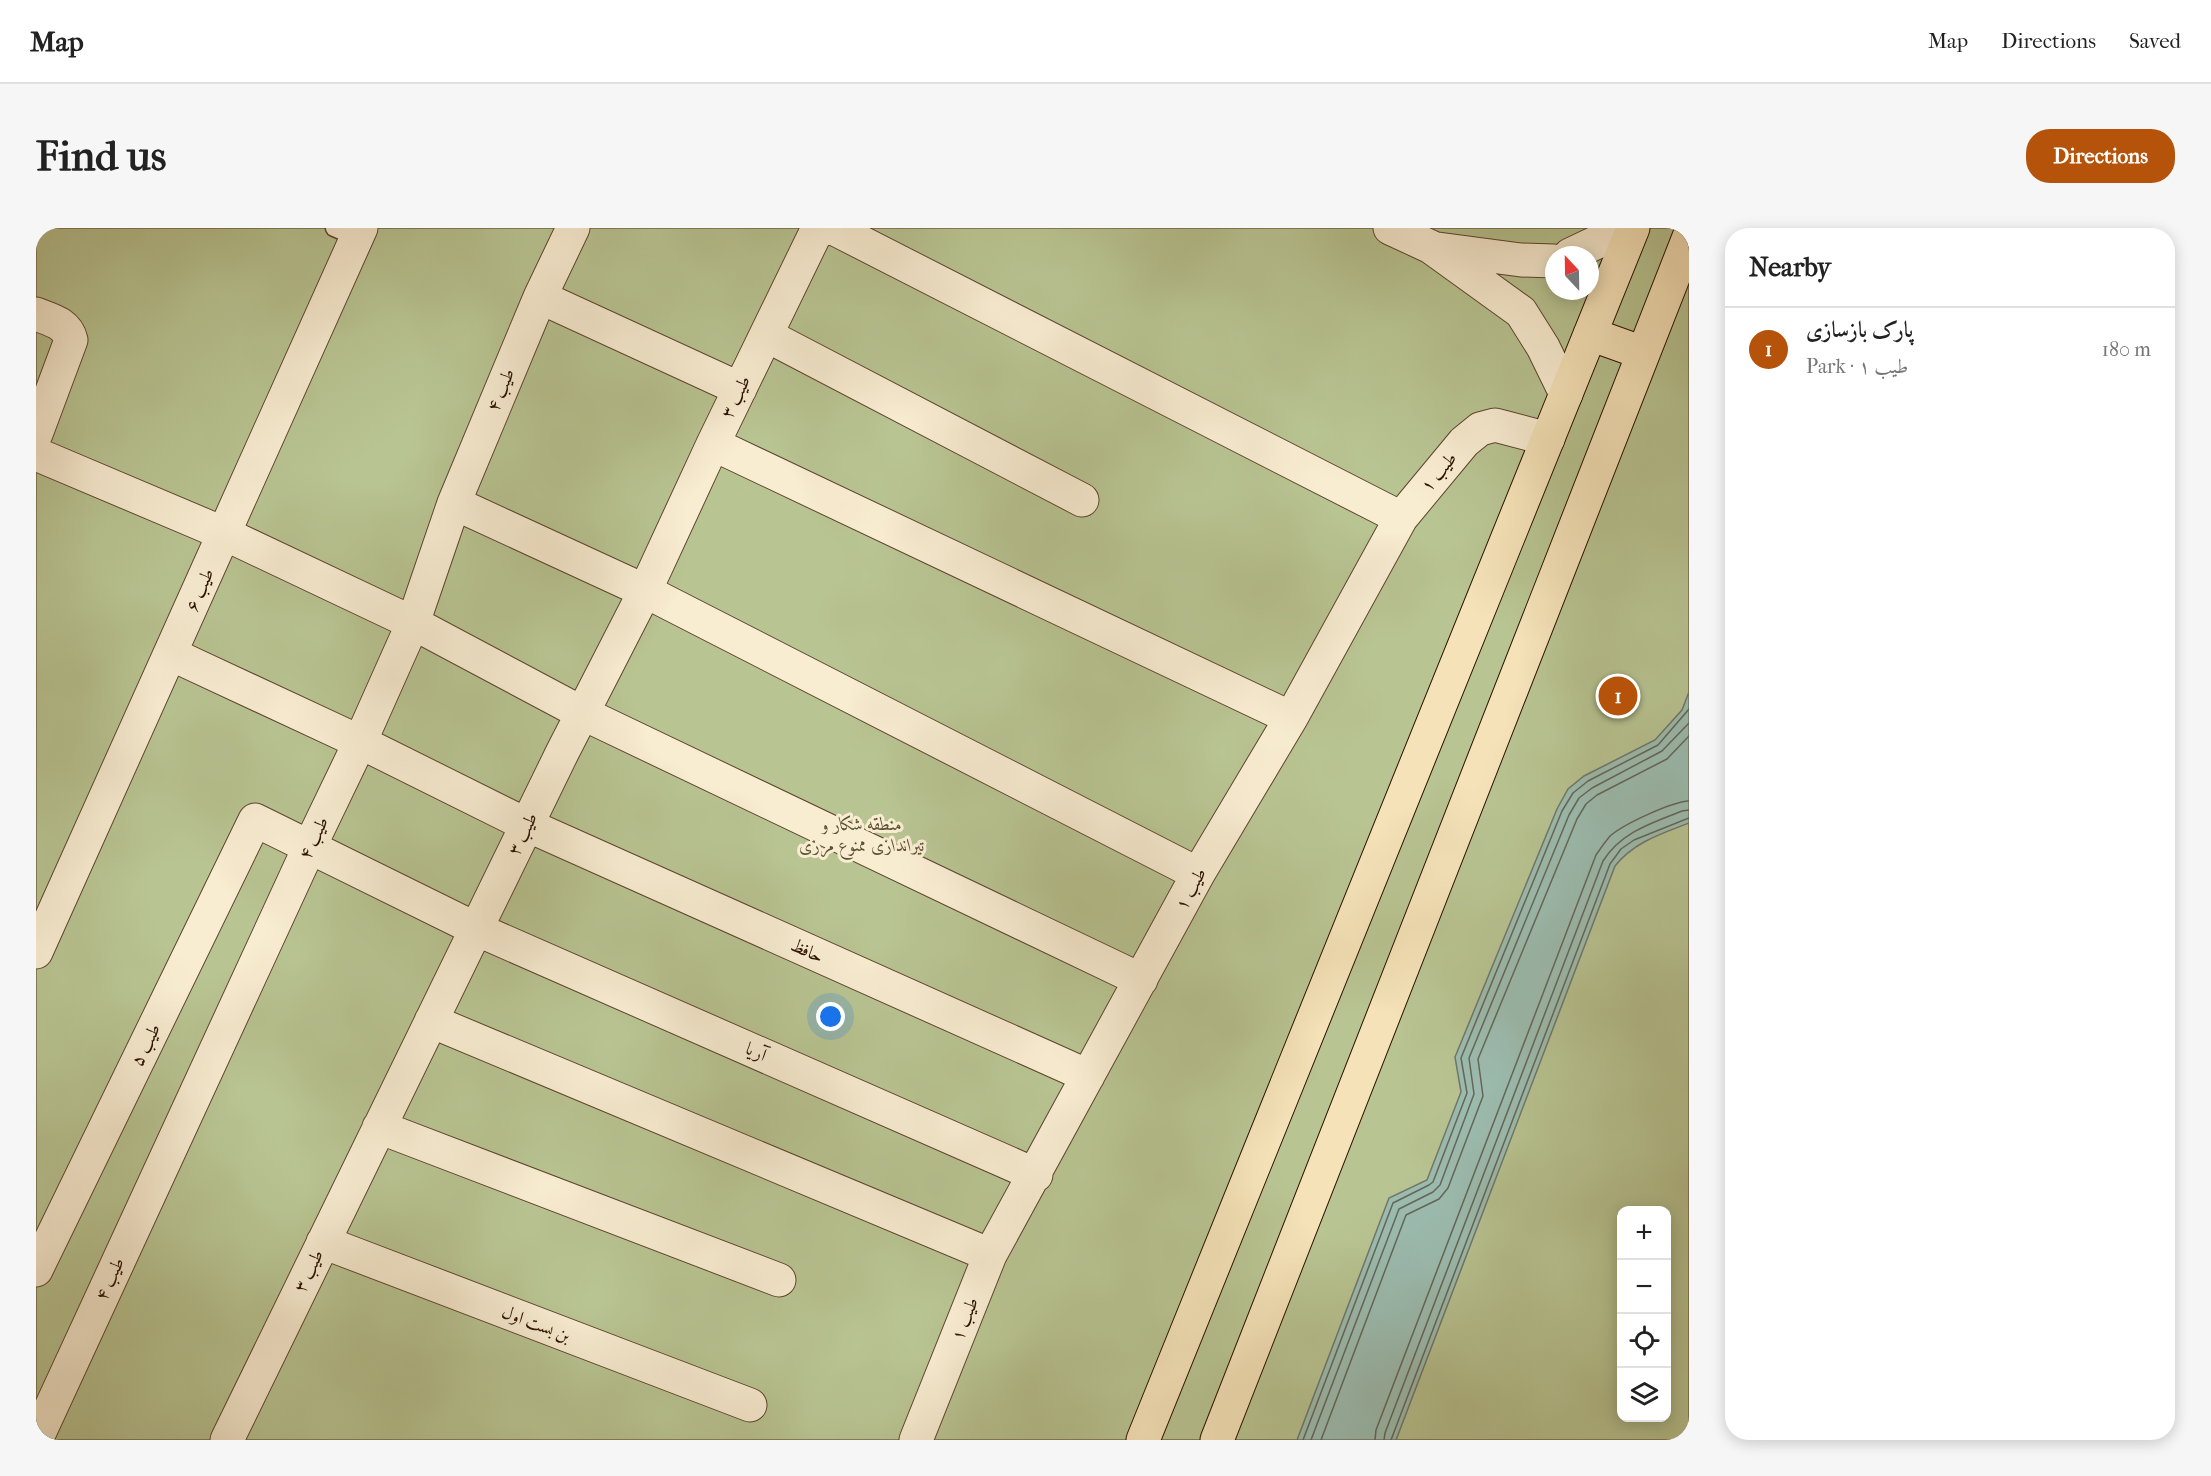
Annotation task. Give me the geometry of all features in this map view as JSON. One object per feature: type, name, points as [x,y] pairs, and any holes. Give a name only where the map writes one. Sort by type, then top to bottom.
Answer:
[{"type":"main road","points":[[1143,1440],[1633,228]]},
{"type":"main road","points":[[1217,1440],[1689,237]]},
{"type":"main road","points":[[1590,334],[1643,353]]},
{"type":"street","name":"طیب ۳","points":[[227,1440],[582,713],[645,591],[713,444],[818,228]]},
{"type":"street","points":[[833,228],[1401,518]]},
{"type":"street","points":[[1389,228],[1431,247],[1521,312],[1543,347],[1566,394]]},
{"type":"street","points":[[1589,246],[1622,228]]},
{"type":"street","name":"طیب ۶","points":[[36,952],[225,534],[351,231]]},
{"type":"street","name":"طیب ۴","points":[[36,1440],[413,623],[454,503],[540,297],[563,232]]},
{"type":"street","points":[[1431,247],[1521,260],[1545,261]]},
{"type":"street","points":[[540,297],[740,389]]},
{"type":"street","points":[[36,314],[61,324],[69,332],[71,340],[36,434]]},
{"type":"street","points":[[766,335],[1082,500]]},
{"type":"street","name":"طیب ۱","points":[[916,1440],[990,1256],[1198,874],[1291,718],[1401,518],[1464,442],[1480,429],[1495,425],[1548,439]]},
{"type":"street","points":[[713,444],[1291,718]]},
{"type":"street","points":[[36,454],[225,534],[413,623],[582,713],[1141,980]]},
{"type":"street","points":[[454,503],[645,591],[1198,874]]},
{"type":"street","name":"حافظ","points":[[171,654],[360,742],[527,825],[1088,1076]]},
{"type":"street","name":"آریا","points":[[255,820],[476,929],[1036,1175]]},
{"type":"street","name":"طیب ۵","points":[[36,1270],[255,820]]},
{"type":"street","points":[[431,1021],[990,1256]]},
{"type":"street","points":[[379,1127],[778,1280]]},
{"type":"street","name":"بن بست اول","points":[[323,1242],[750,1406]]},
{"type":"green space","name":"منطقه شکار و تیراندازی ممنوع مرزی","points":[[36,228],[1689,228],[1689,1440],[36,1440]]},
{"type":"water","points":[[1689,692],[1689,823],[1639,845],[1615,866],[1396,1440],[1297,1440],[1389,1198],[1427,1180],[1461,1092],[1455,1057],[1557,809],[1568,789],[1584,776],[1655,740],[1682,710]]},
{"type":"place","name":"پارک بازسازی","points":[[1618,696]]}]
